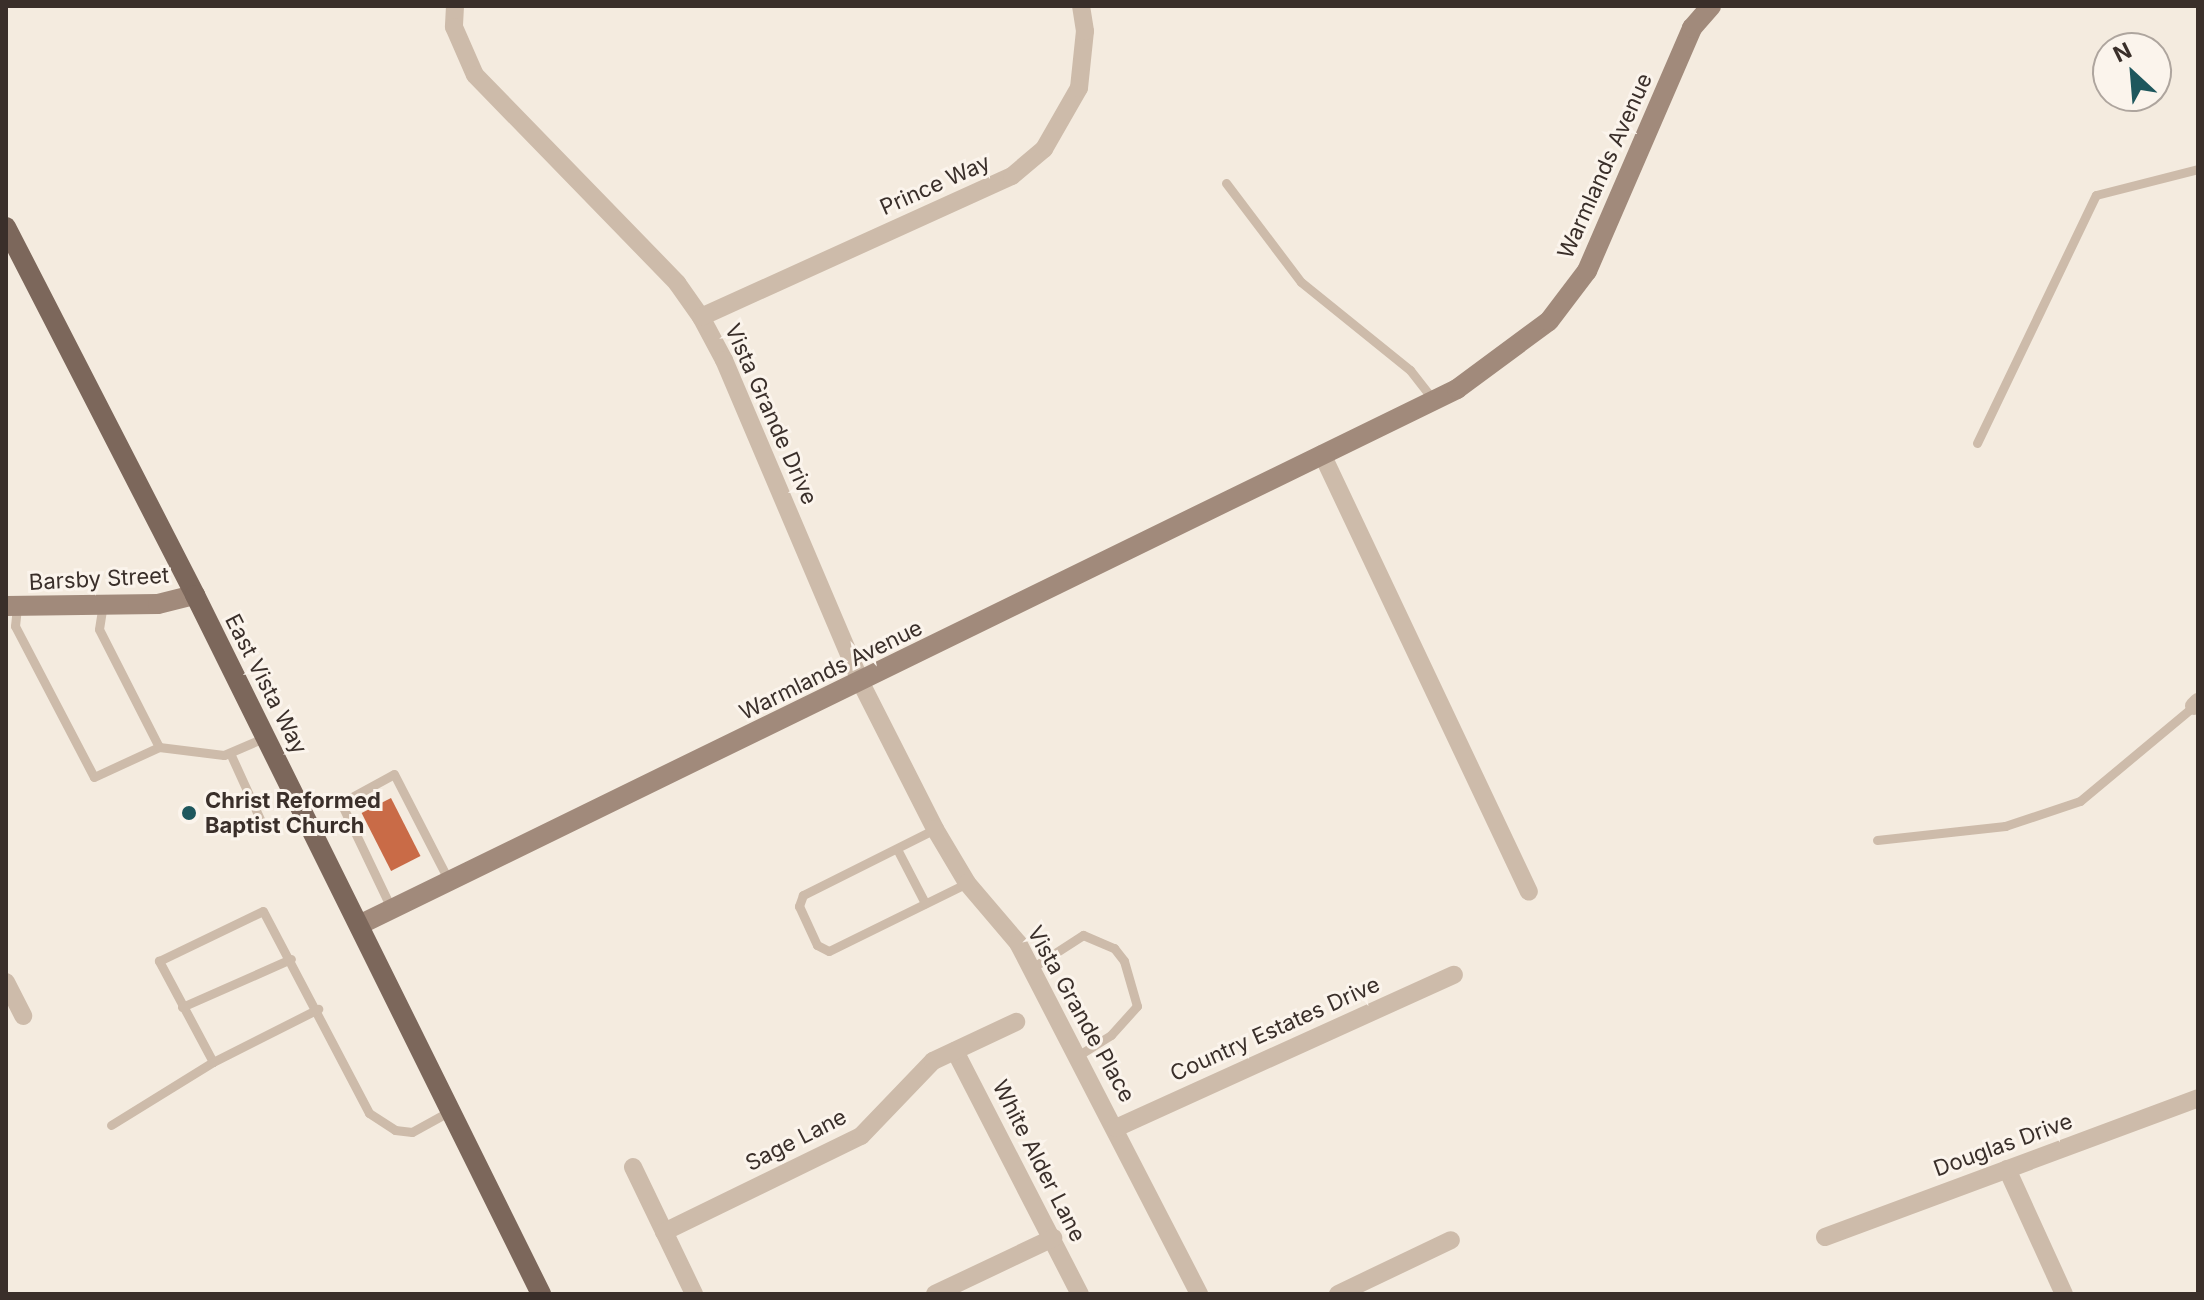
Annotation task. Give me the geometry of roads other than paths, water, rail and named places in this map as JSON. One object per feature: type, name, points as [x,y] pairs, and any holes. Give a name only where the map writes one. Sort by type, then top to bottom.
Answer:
[{"type":"main road","name":"East Vista Way","points":[[6,227],[195,595],[541,1294]]},
{"type":"street","name":"Vista Grande Drive","points":[[455,6],[454,27],[475,75],[677,283],[701,317],[724,360],[861,683]]},
{"type":"street","name":"Prince Way","points":[[701,317],[1012,176],[1044,149],[1079,88],[1085,31],[1081,6]]},
{"type":"street","name":"Warmlands Avenue","points":[[359,925],[861,683],[1434,401],[1528,339],[1587,271],[1692,28],[1711,6]]},
{"type":"street","points":[[1322,454],[1529,892]]},
{"type":"street","name":"Barsby Street","points":[[12,607],[158,604],[195,595]]},
{"type":"street","name":"Vista Grande Place","points":[[861,683],[935,829],[967,883],[1018,943],[1032,968],[1199,1294]]},
{"type":"street","name":"Country Estates Drive","points":[[1116,1128],[1454,975]]},
{"type":"street","points":[[6,982],[23,1016]]},
{"type":"street","name":"Sage Lane","points":[[664,1232],[861,1136],[933,1061],[1016,1022]]},
{"type":"street","name":"White Alder Lane","points":[[955,1051],[1080,1294]]},
{"type":"street","name":"Douglas Drive","points":[[1825,1237],[2198,1098]]},
{"type":"street","points":[[633,1167],[694,1294]]},
{"type":"street","points":[[2007,1169],[2064,1294]]},
{"type":"street","points":[[935,1294],[1053,1238]]},
{"type":"street","points":[[1338,1294],[1451,1240]]},
{"type":"lane","points":[[1977,443],[2096,195],[2198,169]]},
{"type":"lane","points":[[1226,183],[1301,282],[1410,370],[1434,401]]},
{"type":"lane","points":[[103,605],[99,629],[159,747]]},
{"type":"lane","points":[[12,607],[15,626],[94,777],[159,747],[230,753],[266,737]]},
{"type":"lane","points":[[1877,840],[2005,826],[2080,801],[2196,704]]},
{"type":"lane","points":[[230,753],[265,830]]},
{"type":"lane","points":[[296,799],[341,803],[394,774],[449,881]]},
{"type":"lane","points":[[341,803],[391,909]]},
{"type":"lane","points":[[935,829],[803,895],[799,906],[817,945],[829,951],[967,883]]},
{"type":"lane","points":[[897,849],[925,903]]},
{"type":"lane","points":[[213,1062],[159,961],[263,911],[318,1009],[369,1113],[395,1130],[412,1132],[450,1111]]},
{"type":"lane","points":[[1032,968],[1083,935],[1114,948],[1124,961],[1137,1006],[1111,1035],[1079,1055]]},
{"type":"lane","points":[[182,1007],[291,959]]},
{"type":"lane","points":[[111,1125],[213,1062],[318,1009]]},
{"type":"place","name":"Christ Reformed Baptist Church","points":[[189,813]]}]
